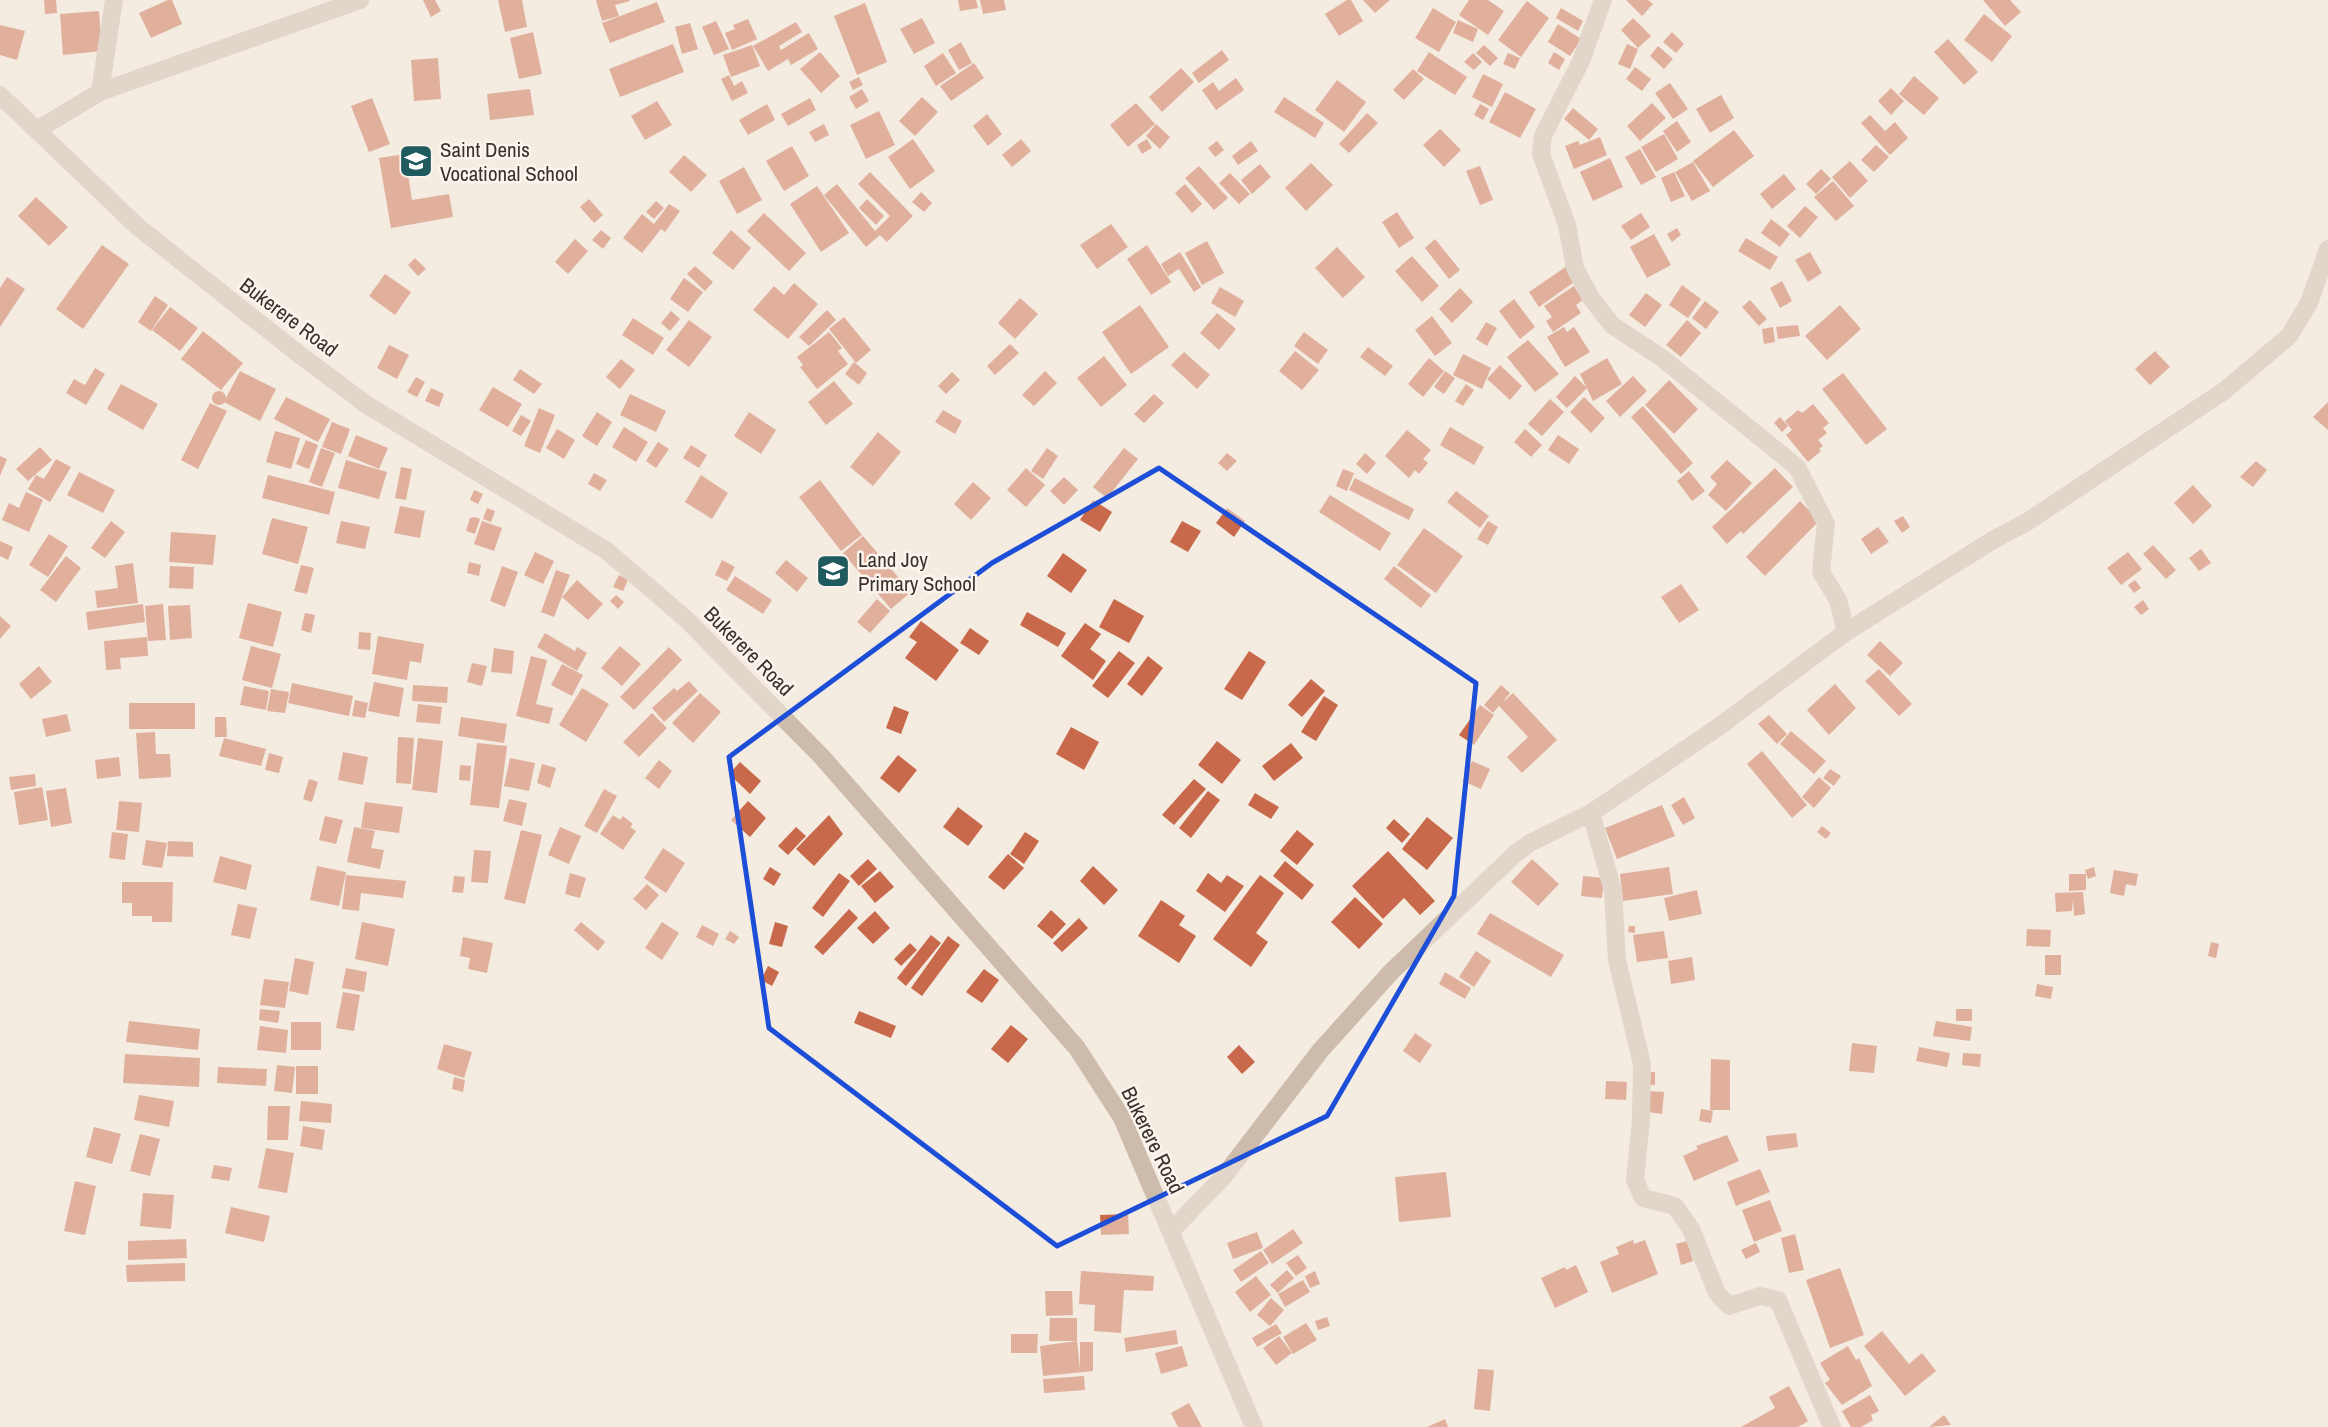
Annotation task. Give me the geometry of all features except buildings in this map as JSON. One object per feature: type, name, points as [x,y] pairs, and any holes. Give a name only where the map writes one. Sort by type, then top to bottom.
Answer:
[{"type":"street","points":[[100,92],[114,0]]},
{"type":"street","points":[[37,130],[100,92],[360,0]]},
{"type":"street","points":[[1603,0],[1581,61],[1543,135],[1541,154],[1567,225],[1575,268],[1591,298],[1612,325],[1662,359],[1797,467],[1826,524],[1821,572],[1838,600],[1846,632]]},
{"type":"street","name":"Bukerere Road","points":[[0,95],[138,227],[300,355],[367,405],[607,551],[687,620],[822,757],[1077,1048],[1122,1118],[1254,1427]]},
{"type":"street","points":[[1171,1231],[1224,1176],[1320,1051],[1391,972],[1515,854],[1530,842],[1591,813],[1717,728],[1846,632],[1993,540],[2027,522],[2224,391],[2289,336],[2309,303],[2328,249]]},
{"type":"street","points":[[1591,813],[1613,891],[1617,960],[1642,1064],[1641,1119],[1635,1180],[1643,1198],[1675,1206],[1691,1229],[1717,1293],[1729,1306],[1760,1296],[1778,1300],[1832,1427]]},
{"type":"highlighted area","points":[[1159,468],[1476,683],[1454,896],[1327,1116],[1057,1246],[769,1028],[729,757],[992,563]]},
{"type":"place","name":"Saint Denis Vocational School","points":[[416,161]]},
{"type":"place","name":"Land Joy Primary School","points":[[833,571]]}]
